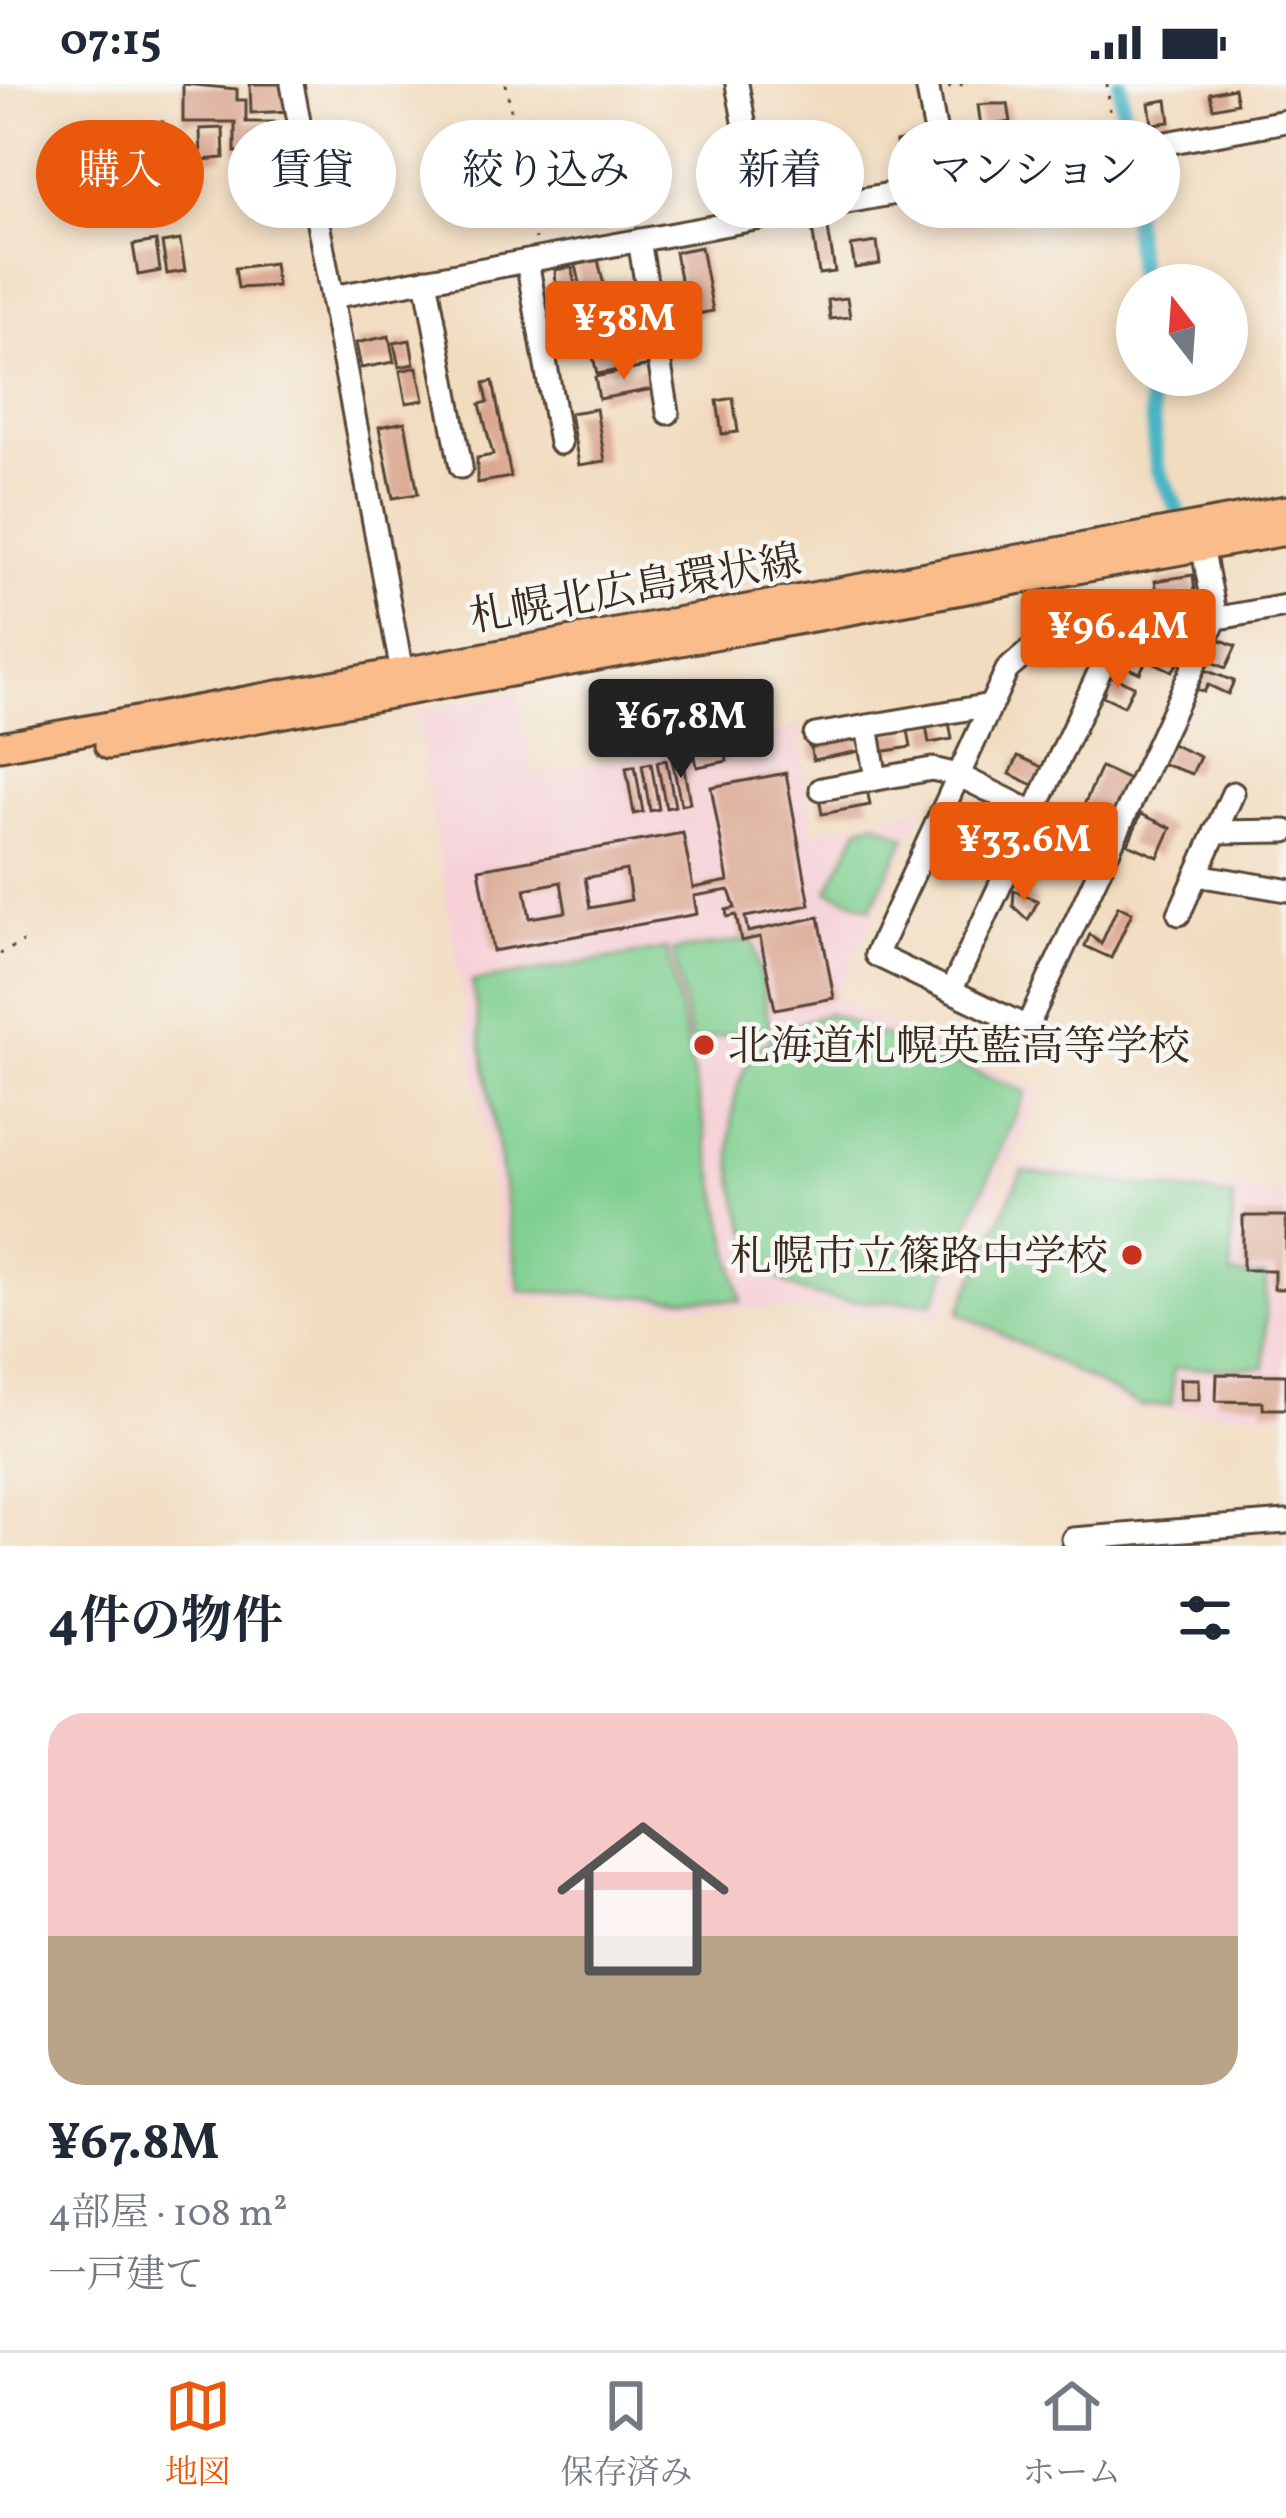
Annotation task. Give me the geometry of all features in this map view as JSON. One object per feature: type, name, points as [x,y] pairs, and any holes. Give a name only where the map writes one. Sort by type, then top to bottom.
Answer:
[{"type":"main road","name":"札幌北広島環状線","points":[[0,746],[1286,510]]},
{"type":"main road","name":"札幌北広島環状線","points":[[0,765],[1286,531]]},
{"type":"street","points":[[292,84],[402,672]]},
{"type":"street","points":[[736,84],[743,120]]},
{"type":"street","points":[[927,84],[933,120]]},
{"type":"street","points":[[1180,140],[1286,121]]},
{"type":"street","points":[[332,297],[706,228]]},
{"type":"street","points":[[639,240],[668,413]]},
{"type":"street","points":[[533,260],[560,443]]},
{"type":"street","points":[[426,280],[461,467]]},
{"type":"street","points":[[1202,546],[1216,618],[1027,1027],[876,955],[1006,670],[1028,652],[1216,618],[1286,606]]},
{"type":"street","points":[[951,991],[1116,636]]},
{"type":"street","points":[[815,735],[991,705]]},
{"type":"street","points":[[867,726],[876,779]]},
{"type":"street","points":[[821,789],[932,769],[958,775],[1109,850]]},
{"type":"street","points":[[1179,914],[1232,793]]},
{"type":"street","points":[[1215,832],[1286,831]]},
{"type":"street","points":[[1196,875],[1286,890]]},
{"type":"street","points":[[1072,1539],[1286,1522]]},
{"type":"path","points":[[506,84],[533,260]]},
{"type":"path","points":[[1107,84],[1111,120]]},
{"type":"path","points":[[0,954],[23,942]]},
{"type":"shaded area","name":"北海道札幌英藍高等学校","points":[[518,692],[533,774],[799,727],[812,832],[925,808],[834,999],[1044,1091],[939,1317],[511,1299],[415,710]]},
{"type":"shaded area","name":"札幌市立篠路中学校","points":[[1019,1164],[1286,1195],[1286,1413],[1136,1411],[952,1315]]},
{"type":"green space","points":[[876,822],[906,837],[871,908],[828,891],[860,826]]},
{"type":"green space","points":[[753,939],[770,1027],[691,1041],[673,951]]},
{"type":"green space","points":[[667,949],[741,1301],[520,1291],[472,982]]},
{"type":"green space","points":[[828,1013],[1026,1092],[934,1302],[840,1300],[789,1285],[769,1267],[741,1210],[731,1139],[742,1075],[756,1051],[771,1038]]},
{"type":"green space","name":"札幌市立篠路中学校","points":[[1022,1171],[1233,1197],[1231,1275],[1266,1276],[1265,1367],[1173,1368],[1172,1405],[1141,1406],[959,1312]]},
{"type":"building","points":[[183,84],[237,89],[237,100],[246,100],[246,120],[183,120]]},
{"type":"building","points":[[250,84],[290,84],[291,111],[251,113]]},
{"type":"building","points":[[1234,88],[1237,103],[1213,108],[1210,93]]},
{"type":"building","points":[[1167,100],[1170,120],[1151,120],[1149,103]]},
{"type":"building","points":[[1008,104],[1011,120],[980,120],[978,105]]},
{"type":"building","points":[[223,128],[224,158],[204,160],[204,129]]},
{"type":"building","points":[[812,228],[828,228],[835,272],[819,274]]},
{"type":"building","points":[[180,240],[185,271],[167,274],[162,243]]},
{"type":"building","points":[[156,241],[160,271],[138,275],[133,245]]},
{"type":"building","points":[[877,242],[880,264],[855,268],[851,246]]},
{"type":"building","points":[[701,247],[713,311],[687,316],[675,252]]},
{"type":"building","points":[[598,260],[606,294],[636,288],[641,309],[588,321],[576,265]]},
{"type":"building","points":[[274,263],[277,286],[238,288],[235,268]]},
{"type":"building","points":[[572,267],[581,323],[567,326],[565,312],[558,313],[555,270]]},
{"type":"building","points":[[847,298],[850,317],[830,319],[828,300]]},
{"type":"building","points":[[389,336],[394,362],[361,368],[356,343]]},
{"type":"building","points":[[410,340],[414,364],[399,367],[394,343]]},
{"type":"building","points":[[614,343],[619,370],[597,374],[591,347]]},
{"type":"building","points":[[649,366],[653,389],[599,399],[595,377]]},
{"type":"building","points":[[417,367],[424,400],[406,403],[400,371]]},
{"type":"building","points":[[493,381],[511,477],[477,483],[477,458],[493,455],[480,404],[488,402],[484,383]]},
{"type":"building","points":[[733,398],[738,432],[722,434],[717,401]]},
{"type":"building","points":[[596,409],[605,461],[579,465],[570,413]]},
{"type":"building","points":[[405,422],[418,494],[393,498],[379,427]]},
{"type":"building","points":[[1193,575],[1195,592],[1179,595],[1182,610],[1161,614],[1155,581]]},
{"type":"building","points":[[1162,638],[1188,651],[1172,671],[1151,661]]},
{"type":"building","points":[[1150,639],[1155,641],[1140,673],[1115,662],[1124,642],[1141,653]]},
{"type":"building","points":[[1219,639],[1236,646],[1226,668],[1209,661]]},
{"type":"building","points":[[1205,670],[1234,681],[1228,694],[1208,685],[1204,692],[1197,689]]},
{"type":"building","points":[[1109,675],[1134,686],[1124,706],[1103,696]]},
{"type":"building","points":[[949,722],[952,739],[929,743],[926,726]]},
{"type":"building","points":[[908,730],[911,747],[880,752],[881,734]]},
{"type":"building","points":[[858,736],[860,751],[813,760],[810,746]]},
{"type":"building","points":[[724,741],[727,761],[697,767],[693,746]]},
{"type":"building","points":[[1169,743],[1200,757],[1192,774],[1160,763]]},
{"type":"building","points":[[1018,756],[1046,769],[1038,787],[1010,774]]},
{"type":"building","points":[[682,757],[690,803],[681,805],[672,759]]},
{"type":"building","points":[[666,760],[675,806],[666,808],[657,762]]},
{"type":"building","points":[[651,763],[659,809],[650,811],[642,765]]},
{"type":"building","points":[[635,766],[643,812],[634,814],[626,768]]},
{"type":"building","points":[[1101,767],[1129,780],[1108,826],[1080,814]]},
{"type":"building","points":[[786,773],[810,905],[745,917],[748,932],[819,917],[834,998],[775,1009],[760,937],[741,941],[736,915],[727,917],[726,910],[735,908],[729,890],[694,896],[697,914],[493,951],[479,869],[683,833],[693,888],[728,881],[711,787]],"holes":[[[626,870],[631,900],[590,908],[585,878]],[[561,882],[566,912],[530,918],[525,889]]]},
{"type":"building","points":[[867,789],[870,805],[822,814],[819,798]]},
{"type":"building","points":[[993,806],[1011,820],[1003,837],[983,828]]},
{"type":"building","points":[[1141,814],[1171,828],[1158,857],[1128,844]]},
{"type":"building","points":[[1014,890],[1038,901],[1028,920],[1013,906]]},
{"type":"building","points":[[1118,906],[1132,913],[1111,958],[1085,946],[1090,934],[1101,944]]},
{"type":"building","points":[[1243,1216],[1286,1216],[1286,1289],[1274,1289],[1274,1270],[1243,1270]]},
{"type":"building","points":[[1217,1374],[1286,1375],[1286,1409],[1263,1409],[1263,1402],[1216,1401]]},
{"type":"building","points":[[1180,1379],[1199,1379],[1199,1400],[1180,1400]]},
{"type":"waterway","points":[[1120,84],[1124,120]]},
{"type":"waterway","points":[[1134,228],[1137,264]]},
{"type":"waterway","points":[[1150,396],[1157,467],[1177,508]]},
{"type":"place","name":"北海道札幌英藍高等学校","points":[[704,1045]]},
{"type":"place","name":"札幌市立篠路中学校","points":[[1132,1255]]}]
